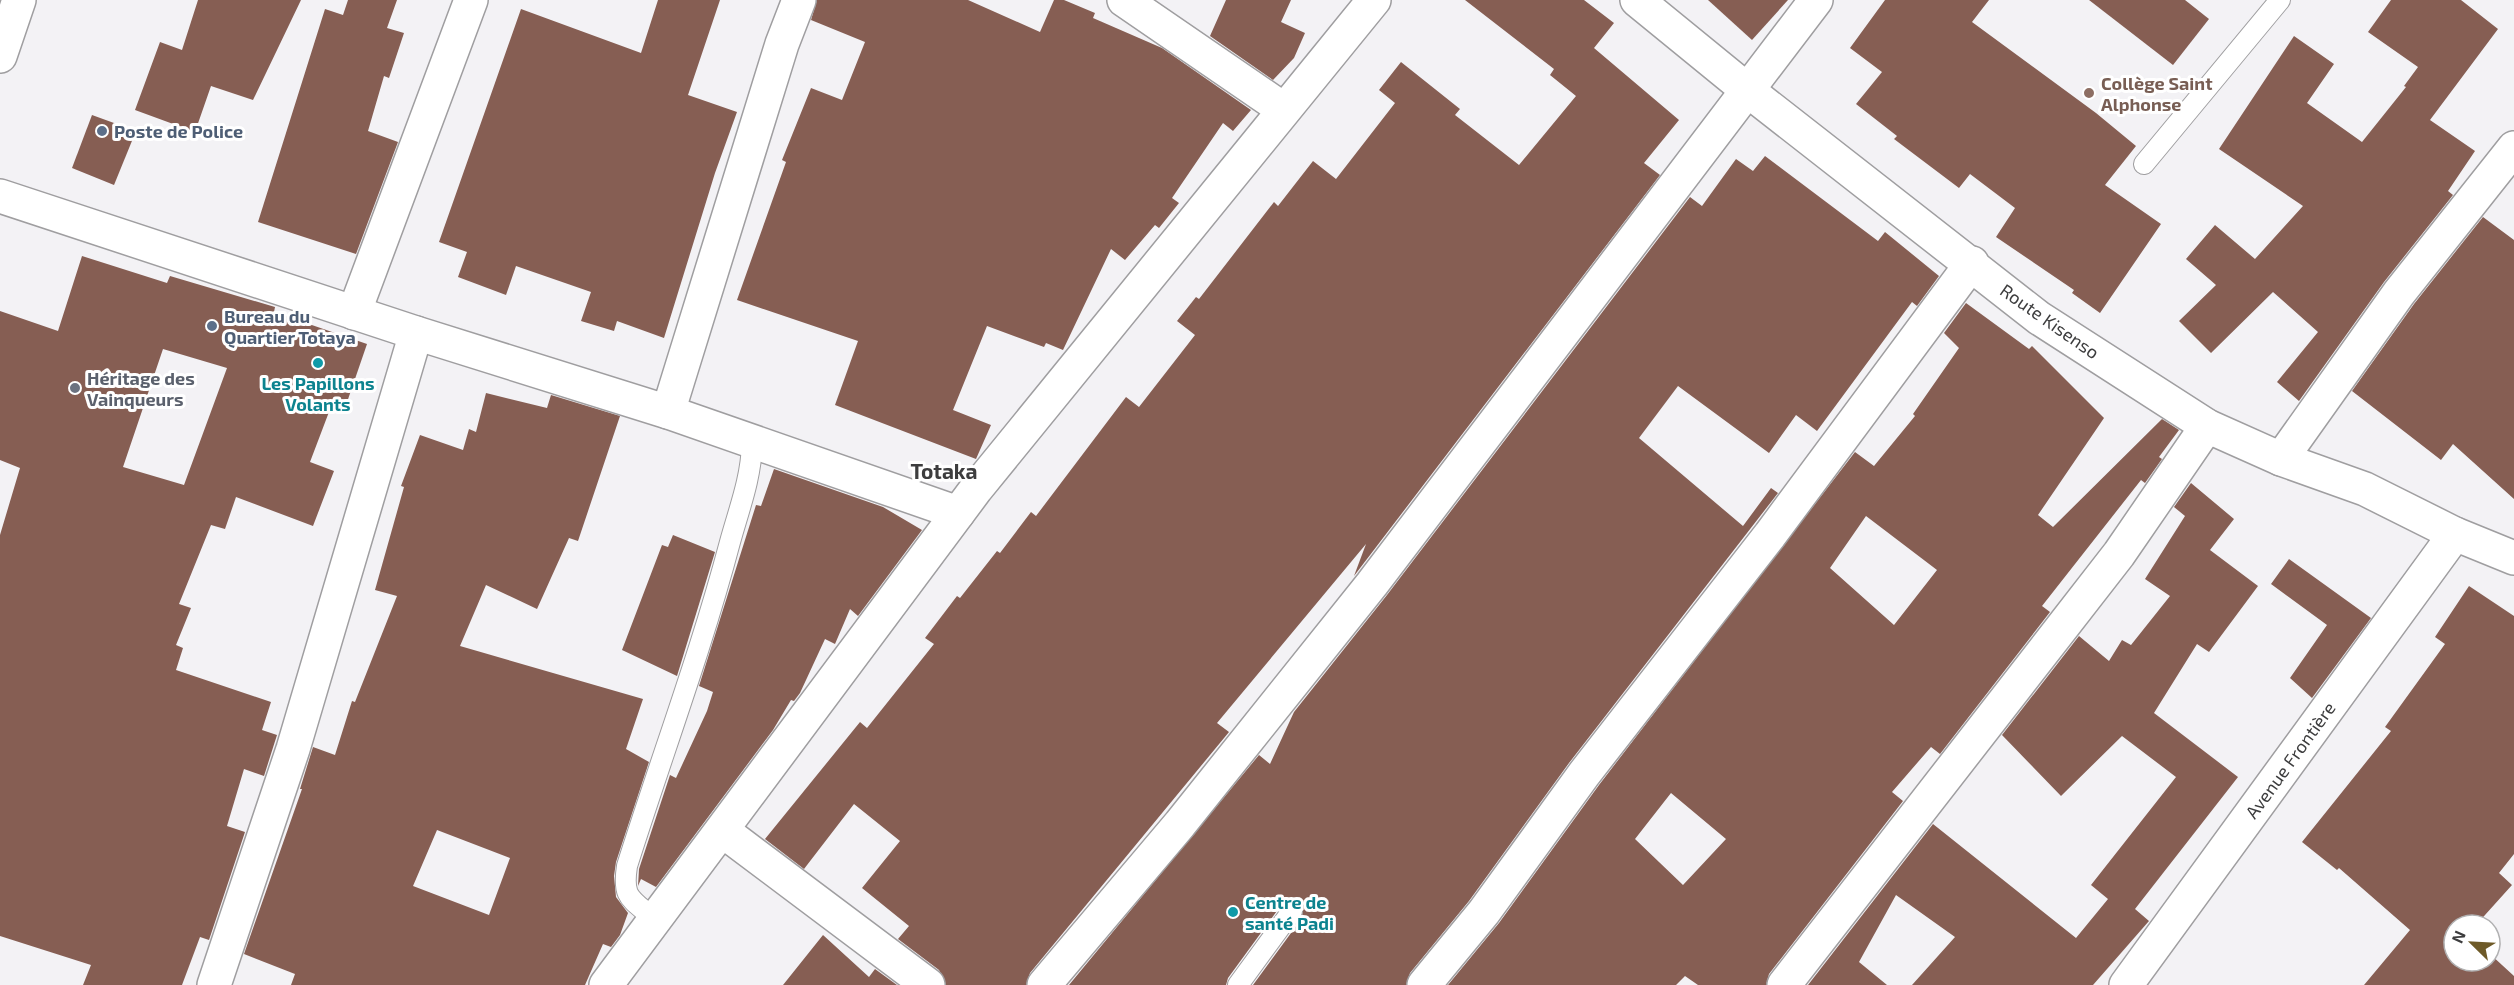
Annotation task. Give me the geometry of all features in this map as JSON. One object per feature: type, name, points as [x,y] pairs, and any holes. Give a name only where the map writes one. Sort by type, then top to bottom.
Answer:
[{"type":"street","points":[[0,56],[19,0]]},
{"type":"street","points":[[354,313],[471,0]]},
{"type":"street","points":[[668,412],[782,44],[798,0]]},
{"type":"street","points":[[1124,0],[1283,109]]},
{"type":"street","points":[[1324,63],[1343,0]]},
{"type":"street","points":[[606,985],[958,513],[1283,109],[1324,63],[1374,0]]},
{"type":"street","name":"Route Kisenso","points":[[1637,0],[1746,89],[1972,263],[2039,318],[2207,426],[2281,459],[2364,489],[2455,534],[2514,558]]},
{"type":"street","points":[[1044,985],[1180,824],[1372,584],[1746,89],[1816,0]]},
{"type":"street","points":[[2281,459],[2399,293],[2514,148]]},
{"type":"street","points":[[0,196],[354,313],[668,412],[958,513]]},
{"type":"street","points":[[1424,985],[1484,912],[1584,774],[1770,535],[1972,263]]},
{"type":"street","points":[[214,985],[293,749],[416,333]]},
{"type":"street","points":[[1784,985],[2119,554],[2207,426]]},
{"type":"street","name":"Avenue Frontière","points":[[2126,985],[2455,534]]},
{"type":"street","points":[[723,831],[928,985]]},
{"type":"lane","points":[[2144,164],[2280,0]]},
{"type":"lane","points":[[654,919],[629,897],[624,886],[627,866],[667,737],[711,614],[748,483],[752,444],[958,513]]},
{"type":"lane","points":[[1238,985],[1292,910]]},
{"type":"building","points":[[198,0],[301,0],[253,100],[211,86],[195,132],[135,110],[160,42],[182,50]]},
{"type":"building","points":[[348,0],[397,0],[387,28],[404,33],[389,78],[384,76],[368,131],[398,142],[356,254],[258,222],[325,9],[343,15]]},
{"type":"building","points":[[658,0],[720,0],[688,95],[737,112],[715,173],[664,338],[617,321],[614,331],[581,321],[591,292],[516,266],[506,295],[458,277],[467,252],[439,242],[521,9],[641,53]]},
{"type":"building","points":[[817,0],[968,0],[1040,32],[1054,0],[1064,0],[1095,13],[1093,18],[1162,48],[1251,110],[1233,131],[1223,123],[1172,198],[1179,203],[1159,228],[1155,225],[1125,260],[1111,249],[1063,350],[1046,343],[1044,347],[987,326],[953,410],[991,425],[976,459],[835,405],[858,341],[737,300],[786,162],[782,160],[811,88],[842,100],[865,42],[811,20]]},
{"type":"building","points":[[1226,0],[1291,0],[1281,22],[1305,33],[1294,58],[1273,80],[1210,36]]},
{"type":"building","points":[[1465,0],[1584,0],[1614,23],[1594,48],[1679,120],[1644,163],[1660,175],[1354,576],[1366,544],[1217,723],[1229,732],[1030,973],[1026,985],[946,985],[939,970],[898,939],[909,926],[862,888],[900,841],[854,804],[804,869],[765,839],[860,722],[867,728],[934,644],[925,638],[957,596],[960,598],[997,551],[1000,553],[1031,512],[1036,516],[1126,397],[1139,407],[1195,335],[1177,321],[1196,297],[1199,299],[1274,202],[1278,206],[1313,161],[1336,179],[1395,103],[1379,90],[1401,62],[1460,109],[1455,115],[1519,165],[1576,96],[1550,75],[1554,69]]},
{"type":"building","points":[[1708,0],[1788,0],[1752,40]]},
{"type":"building","points":[[1885,0],[1989,0],[1972,22],[2096,113],[2136,146],[2105,185],[2161,224],[2100,313],[2072,293],[2074,290],[1996,237],[2015,208],[1970,174],[1959,188],[1894,139],[1897,136],[1856,104],[1882,72],[1850,48]]},
{"type":"building","points":[[2089,0],[2185,0],[2209,19],[2173,65]]},
{"type":"building","points":[[2391,0],[2461,0],[2498,29],[2430,120],[2475,151],[2448,191],[2453,195],[2384,282],[2299,401],[2277,382],[2318,332],[2273,292],[2211,353],[2179,321],[2216,285],[2186,259],[2215,225],[2255,259],[2303,206],[2219,149],[2294,36],[2334,64],[2307,103],[2362,142],[2406,87],[2404,86],[2418,67],[2368,32]]},
{"type":"building","points":[[92,115],[136,131],[114,185],[72,168]]},
{"type":"building","points":[[1765,156],[1878,241],[1885,232],[1939,276],[1917,306],[1912,302],[1817,431],[1796,415],[1769,453],[1678,386],[1639,438],[1743,526],[1771,488],[1778,493],[1569,763],[1469,901],[1410,973],[1406,985],[1253,985],[1302,918],[1303,906],[1293,899],[1282,904],[1228,978],[1226,985],[1069,985],[1259,755],[1270,764],[1294,712],[1387,595],[1690,197],[1702,206],[1736,159],[1753,171]]},
{"type":"building","points":[[2483,217],[2514,240],[2514,499],[2453,444],[2441,460],[2352,391],[2414,304]]},
{"type":"building","points":[[82,256],[167,283],[170,276],[275,307],[274,312],[367,344],[345,408],[332,404],[310,462],[334,471],[313,526],[236,497],[225,529],[211,525],[179,604],[191,608],[176,645],[183,648],[176,670],[271,702],[262,730],[277,735],[264,776],[244,769],[227,826],[245,832],[209,940],[200,937],[182,985],[83,985],[91,965],[0,936],[0,535],[20,468],[0,460],[0,311],[58,331]],"holes":[[[163,349],[227,368],[184,485],[123,467]]]},
{"type":"building","points":[[1966,303],[2029,349],[2032,346],[2104,418],[2038,515],[2053,527],[2162,419],[2179,430],[2159,457],[2162,459],[2145,483],[2141,480],[2042,606],[2050,612],[1940,754],[1931,747],[1892,792],[1903,801],[1769,974],[1766,985],[1698,985],[1685,976],[1676,985],[1448,985],[1499,923],[1599,785],[1855,452],[1874,466],[1915,416],[1913,414],[1959,348],[1944,333]],"holes":[[[1866,516],[1937,570],[1894,625],[1830,568]],[[1671,793],[1726,839],[1683,885],[1635,839]]]},
{"type":"building","points":[[486,393],[547,408],[551,395],[620,416],[578,541],[569,538],[537,609],[486,585],[460,646],[643,699],[626,749],[649,762],[616,862],[614,876],[616,897],[628,913],[620,935],[611,947],[603,944],[585,985],[291,985],[295,974],[244,954],[302,789],[300,789],[313,747],[335,755],[352,701],[355,702],[397,596],[375,590],[404,487],[401,486],[420,435],[463,450],[469,429],[476,432]],"holes":[[[437,830],[510,858],[489,915],[413,886]]]},
{"type":"building","points":[[774,469],[883,507],[922,530],[858,616],[850,609],[835,644],[825,639],[800,693],[794,701],[791,700],[773,730],[656,887],[641,879],[638,886],[639,869],[670,775],[676,778],[707,711],[713,692],[699,686],[756,505],[761,506]]},
{"type":"building","points":[[2191,483],[2234,519],[2210,550],[2258,586],[2209,652],[2197,644],[2154,713],[2238,777],[2135,909],[2149,921],[2093,985],[1912,985],[1955,937],[1896,895],[1859,962],[1887,985],[1808,985],[1933,824],[2076,938],[2108,899],[2091,885],[2176,777],[2122,736],[2061,796],[2002,735],[2079,636],[2109,661],[2122,640],[2131,645],[2170,596],[2145,579],[2185,516],[2174,507]]},
{"type":"building","points":[[673,535],[715,552],[677,676],[622,650],[662,545],[668,547]]},
{"type":"building","points":[[2289,559],[2371,618],[2312,698],[2290,678],[2327,625],[2271,584]]},
{"type":"building","points":[[2469,586],[2514,616],[2514,854],[2499,873],[2512,885],[2487,913],[2442,913],[2442,973],[2502,973],[2502,965],[2514,976],[2514,985],[2364,985],[2410,930],[2339,868],[2337,870],[2302,842],[2391,731],[2385,727],[2445,644],[2435,637]]},
{"type":"building","points":[[823,935],[869,977],[875,969],[897,985],[783,985]]},
{"type":"place","name":"Collège Saint Alphonse","points":[[2089,93]]},
{"type":"place","name":"Poste de Police","points":[[102,131]]},
{"type":"place","name":"Bureau du Quartier Totaya","points":[[212,326]]},
{"type":"place","name":"Les Papillons Volants","points":[[318,363]]},
{"type":"place","name":"Héritage des Vainqueurs","points":[[75,388]]},
{"type":"place","name":"Centre de santé Padi","points":[[1233,912]]},
{"type":"district","name":"Totaka","points":[[944,470]]}]
